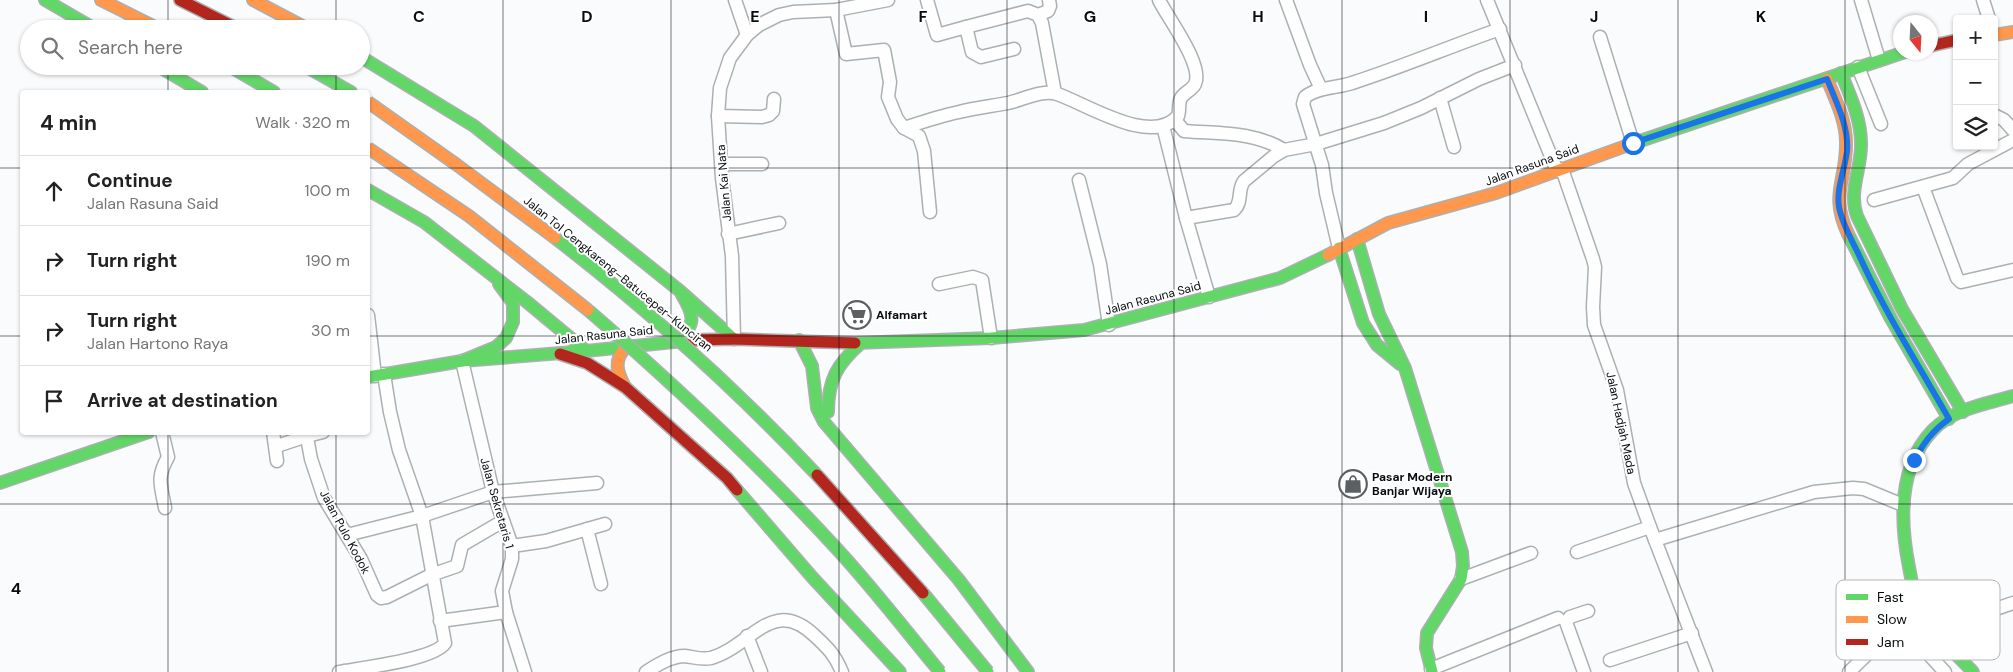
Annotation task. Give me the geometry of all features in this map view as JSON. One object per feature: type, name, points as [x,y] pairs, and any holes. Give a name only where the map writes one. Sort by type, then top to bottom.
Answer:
[{"type":"main road","points":[[45,0],[79,20]]},
{"type":"main road","points":[[101,0],[141,20]]},
{"type":"main road","points":[[180,0],[222,20]]},
{"type":"main road","points":[[253,0],[291,20]]},
{"type":"main road","points":[[1998,34],[2013,32]]},
{"type":"main road","points":[[1938,44],[1953,42]]},
{"type":"main road","name":"Jalan Rasuna Said","points":[[375,376],[462,361],[560,354],[676,340],[799,340],[861,343],[1067,333],[1109,325],[1280,278],[1388,223],[1478,199],[1633,143],[1893,56]]},
{"type":"main road","points":[[370,62],[474,126],[680,291],[734,339]]},
{"type":"main road","points":[[1841,73],[1855,109],[1862,137],[1854,192],[1854,205],[1857,215],[1880,266],[1904,312],[1962,412]]},
{"type":"main road","points":[[173,75],[199,90]]},
{"type":"main road","points":[[245,75],[271,90]]},
{"type":"main road","points":[[321,75],[347,90]]},
{"type":"main road","points":[[1827,79],[1841,114],[1847,139],[1839,190],[1839,207],[1843,221],[1866,272],[1891,319],[1949,419]]},
{"type":"main road","name":"Jalan Tol Cengkareng–Batuceper–Kunciran","points":[[370,103],[496,193],[586,263],[679,340],[773,428],[868,528],[948,620],[988,672]]},
{"type":"main road","points":[[370,149],[469,216],[562,288],[652,365],[745,452],[839,551],[940,672]]},
{"type":"main road","points":[[370,191],[424,222],[586,351]]},
{"type":"main road","points":[[1357,239],[1372,293],[1386,329],[1405,368],[1462,552],[1463,566],[1461,579],[1427,633],[1424,647],[1431,671]]},
{"type":"main road","points":[[1339,248],[1363,323],[1377,345],[1405,368]]},
{"type":"main road","points":[[462,361],[496,347],[506,338],[513,322],[513,303],[494,276]]},
{"type":"main road","points":[[676,340],[689,332],[693,320],[690,308],[680,291]]},
{"type":"main road","points":[[1354,299],[1372,293]]},
{"type":"main road","points":[[799,340],[812,361],[817,407],[822,418],[932,545],[1008,643],[1028,672]]},
{"type":"main road","points":[[834,434],[828,416],[827,400],[830,382],[838,365],[861,343]]},
{"type":"main road","points":[[624,387],[619,376],[617,362],[619,353],[626,347]]},
{"type":"main road","points":[[560,354],[587,363],[624,387],[727,478],[812,577],[900,672]]},
{"type":"main road","points":[[1911,580],[1906,558],[1903,505],[1906,486],[1917,454],[1934,429],[1949,419],[1962,412],[2013,396]]},
{"type":"main road","points":[[0,483],[139,435]]},
{"type":"main road","points":[[1962,660],[1973,672]]},
{"type":"street","points":[[735,0],[747,35]]},
{"type":"street","name":"Jalan Kai Nata","points":[[734,339],[732,256],[722,178],[718,116],[720,88],[730,58],[747,35],[792,6],[836,10],[888,0]]},
{"type":"street","points":[[927,0],[937,35],[1028,11],[1038,15],[1042,23],[1055,93]]},
{"type":"street","points":[[1038,15],[1048,11],[1050,6],[1048,0]]},
{"type":"street","points":[[904,128],[961,111],[1008,103],[1036,95],[1055,93],[1102,114],[1132,124],[1148,127],[1169,123],[1180,112],[1181,98],[1193,87],[1196,78],[1192,59],[1182,38],[1159,0]]},
{"type":"street","points":[[1286,0],[1321,89]]},
{"type":"street","name":"Jalan Hadjah Mada","points":[[1487,0],[1560,170],[1593,259],[1595,275],[1594,325],[1617,390],[1634,483],[1706,672]]},
{"type":"street","points":[[1861,0],[1879,60]]},
{"type":"street","points":[[1983,0],[1988,15]]},
{"type":"street","points":[[836,10],[846,54],[884,50],[890,82],[888,97],[897,119],[904,128],[919,136],[924,151],[930,212]]},
{"type":"street","points":[[966,27],[972,52],[977,56],[981,57],[1014,49]]},
{"type":"street","points":[[1339,248],[1316,144],[1303,99],[1321,89],[1336,88],[1354,83],[1448,46],[1500,29]]},
{"type":"street","points":[[1600,37],[1633,143]]},
{"type":"street","points":[[1186,218],[1234,210],[1240,204],[1241,185],[1244,181],[1284,150],[1316,144],[1384,123],[1421,108],[1479,78],[1515,65]]},
{"type":"street","points":[[1858,67],[1881,124]]},
{"type":"street","points":[[1440,98],[1454,147]]},
{"type":"street","points":[[718,116],[766,116],[773,111],[774,99]]},
{"type":"street","points":[[1998,117],[2004,120],[2013,130]]},
{"type":"street","points":[[1169,123],[1184,132],[1254,136],[1272,142],[1284,150]]},
{"type":"street","points":[[1169,123],[1186,218],[1209,297]]},
{"type":"street","points":[[1874,200],[1957,176],[1968,164],[2013,140]]},
{"type":"street","points":[[722,164],[762,164]]},
{"type":"street","points":[[1079,180],[1100,264],[1109,325]]},
{"type":"street","points":[[1923,187],[1957,278],[1961,282],[2013,270]]},
{"type":"street","points":[[728,234],[779,223]]},
{"type":"street","points":[[939,284],[973,277],[982,280],[991,338]]},
{"type":"street","points":[[339,672],[409,660],[438,650],[442,647],[445,638],[431,575],[422,516],[399,450],[390,412],[375,376],[370,353]]},
{"type":"street","name":"Jalan Sekretaris 1","points":[[462,361],[493,492],[512,546],[512,559],[502,591],[506,612],[525,672]]},
{"type":"street","points":[[163,435],[168,457],[161,470],[160,480],[165,508]]},
{"type":"street","points":[[274,435],[277,461]]},
{"type":"street","points":[[276,446],[304,435]]},
{"type":"street","name":"Jalan Pulo Kodok","points":[[306,435],[311,459],[324,498],[361,559],[377,596],[381,598],[387,597],[431,575],[458,566],[462,545],[502,521]]},
{"type":"street","points":[[347,536],[422,516],[493,492],[597,483]]},
{"type":"street","points":[[1655,540],[1814,492],[1853,488],[1864,489],[1903,505]]},
{"type":"street","points":[[512,546],[533,544],[605,524]]},
{"type":"street","points":[[1577,552],[1650,528]]},
{"type":"street","points":[[587,529],[601,584]]},
{"type":"street","points":[[1461,579],[1531,553]]},
{"type":"street","points":[[2000,608],[2013,603]]},
{"type":"street","points":[[1584,672],[1566,622],[1570,617],[1588,611]]},
{"type":"street","points":[[440,621],[506,612]]},
{"type":"street","points":[[1431,671],[1558,618]]},
{"type":"street","points":[[646,672],[671,658],[680,656],[701,660],[711,658],[736,646],[763,626],[779,620],[797,621],[804,625],[833,653],[842,672]]},
{"type":"street","points":[[1610,660],[1692,633]]},
{"type":"street","points":[[747,636],[761,672]]},
{"type":"street","points":[[1849,672],[1861,660]]},
{"type":"street","points":[[1934,660],[1945,672]]},
{"type":"traffic: fast","points":[[45,0],[79,20]]},
{"type":"traffic: fast","points":[[1634,143],[1893,56]]},
{"type":"traffic: fast","points":[[370,62],[474,126],[680,291],[734,339]]},
{"type":"traffic: fast","points":[[1841,73],[1854,107],[1861,134],[1861,152],[1854,198],[1857,216],[1902,309],[1963,412]]},
{"type":"traffic: fast","points":[[173,75],[199,90]]},
{"type":"traffic: fast","points":[[245,75],[271,90]]},
{"type":"traffic: fast","points":[[321,75],[347,90]]},
{"type":"traffic: fast","points":[[370,191],[424,222],[527,302],[586,351]]},
{"type":"traffic: fast","points":[[1848,234],[1890,317],[1949,419]]},
{"type":"traffic: fast","points":[[555,238],[691,351],[817,475]]},
{"type":"traffic: fast","points":[[1357,239],[1379,314],[1405,368],[1462,552],[1463,566],[1461,579],[1427,633],[1426,648],[1432,672]]},
{"type":"traffic: fast","points":[[1339,248],[1363,323],[1377,345],[1400,364]]},
{"type":"traffic: fast","points":[[855,343],[991,338],[1084,330],[1280,278],[1328,255]]},
{"type":"traffic: fast","points":[[462,361],[496,347],[506,338],[513,322],[513,303],[499,284]]},
{"type":"traffic: fast","points":[[677,340],[688,329],[692,319],[682,295]]},
{"type":"traffic: fast","points":[[588,310],[685,396],[777,486],[850,564],[940,672]]},
{"type":"traffic: fast","points":[[370,377],[462,361],[693,340]]},
{"type":"traffic: fast","points":[[799,340],[812,366],[817,408],[824,422],[959,580],[1028,672]]},
{"type":"traffic: fast","points":[[828,412],[830,391],[836,373],[846,358],[861,343]]},
{"type":"traffic: fast","points":[[1912,580],[1906,550],[1903,513],[1908,477],[1913,460],[1933,430],[1950,417],[1960,412],[2013,396]]},
{"type":"traffic: fast","points":[[0,483],[140,435]]},
{"type":"traffic: fast","points":[[737,490],[812,577],[900,672]]},
{"type":"traffic: fast","points":[[923,593],[988,672]]},
{"type":"traffic: fast","points":[[1961,660],[1973,672]]},
{"type":"traffic: slow","points":[[101,0],[141,20]]},
{"type":"traffic: slow","points":[[253,0],[291,20]]},
{"type":"traffic: slow","points":[[1998,34],[2013,32]]},
{"type":"traffic: slow","points":[[1827,79],[1840,110],[1846,134],[1846,155],[1839,197],[1842,220],[1848,234]]},
{"type":"traffic: slow","points":[[370,103],[555,238]]},
{"type":"traffic: slow","points":[[1328,255],[1388,223],[1496,193],[1634,143]]},
{"type":"traffic: slow","points":[[370,149],[469,216],[588,310]]},
{"type":"traffic: slow","points":[[625,387],[618,371],[618,361],[626,347]]},
{"type":"traffic: jam","points":[[180,0],[220,20]]},
{"type":"traffic: jam","points":[[1938,44],[1953,41]]},
{"type":"traffic: jam","points":[[693,340],[734,339],[855,343]]},
{"type":"traffic: jam","points":[[560,354],[587,363],[625,387],[727,478],[737,490]]},
{"type":"traffic: jam","points":[[817,475],[923,593]]},
{"type":"place","name":"Alfamart","points":[[857,315]]},
{"type":"place","name":"Pasar Modern Banjar Wijaya","points":[[1353,484]]},
{"type":"route","points":[[1633,143],[1827,79],[1841,114],[1847,139],[1839,190],[1839,207],[1843,221],[1866,272],[1891,319],[1949,419],[1934,429],[1914,460]]}]
